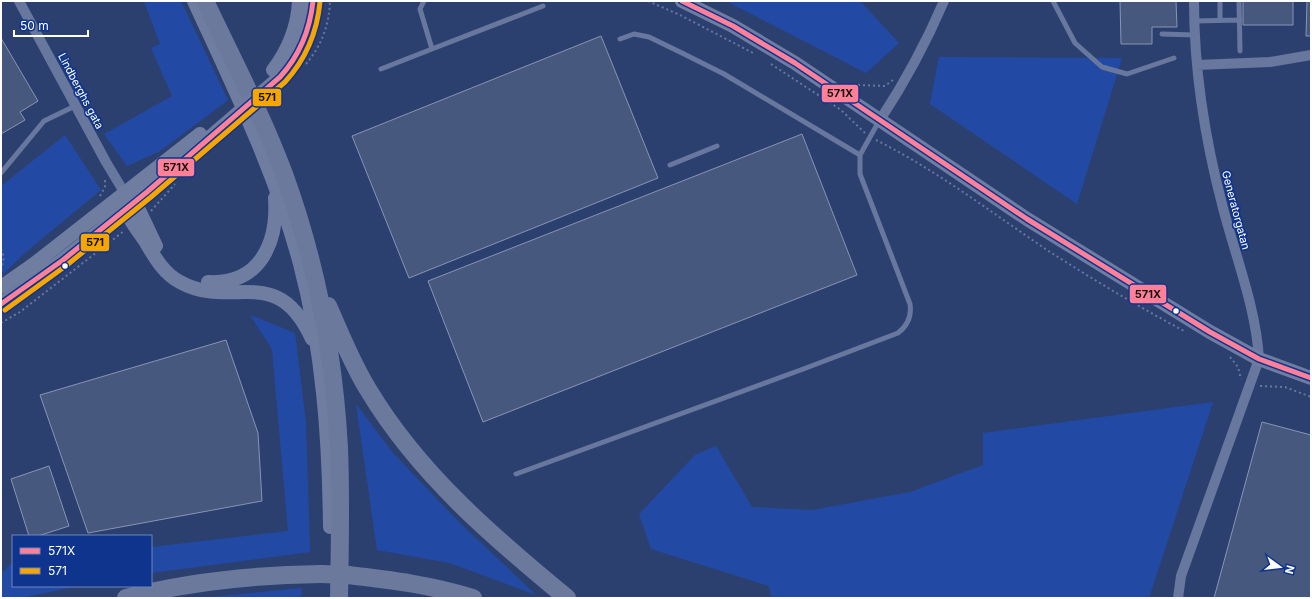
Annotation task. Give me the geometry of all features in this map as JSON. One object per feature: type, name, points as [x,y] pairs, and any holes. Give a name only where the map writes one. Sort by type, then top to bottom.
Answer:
[{"type":"highway","points":[[205,1],[249,94],[284,175],[312,266],[326,302],[353,363],[372,396],[404,441],[464,509],[567,598]]},
{"type":"highway","points":[[218,1],[249,94]]},
{"type":"highway","points":[[312,266],[328,348],[339,447],[339,598]]},
{"type":"highway","points":[[329,598],[330,527]]},
{"type":"highway","points":[[126,598],[182,586],[240,577],[321,574],[398,580],[434,587],[473,598]]},
{"type":"main road","points":[[194,1],[273,182],[300,263],[320,358],[329,453],[330,527]]},
{"type":"main road","points":[[276,74],[279,62],[292,38],[299,1]]},
{"type":"main road","points":[[1,304],[63,260],[130,206],[258,87],[276,74],[288,69],[303,44],[310,23],[313,1]]},
{"type":"main road","points":[[682,1],[768,46],[1027,219],[1210,332],[1259,359],[1311,378]]},
{"type":"main road","points":[[1,287],[34,264],[124,192],[215,128]]},
{"type":"main road","points":[[130,206],[156,247],[172,267],[189,277],[201,281],[224,283],[247,274],[265,255],[272,241],[275,226],[273,182]]},
{"type":"main road","points":[[124,192],[152,253],[169,275],[179,282],[201,290],[257,292],[278,298],[286,303],[299,316],[320,358]]},
{"type":"street","name":"Lindberghs gata","points":[[19,1],[75,106],[124,192]]},
{"type":"street","points":[[880,120],[904,84],[930,35],[944,1]]},
{"type":"street","name":"Generatorgatan","points":[[1194,1],[1196,65],[1204,127],[1254,324],[1259,359]]},
{"type":"street","points":[[1196,65],[1270,62],[1311,55]]},
{"type":"street","points":[[1178,598],[1181,576],[1259,359]]},
{"type":"lane","points":[[424,1],[420,9],[432,49]]},
{"type":"lane","points":[[1053,1],[1075,43],[1102,66],[1127,74],[1174,58]]},
{"type":"lane","points":[[1220,1],[1220,20]]},
{"type":"lane","points":[[1239,1],[1240,51]]},
{"type":"lane","points":[[381,69],[543,6]]},
{"type":"lane","points":[[1194,21],[1240,20]]},
{"type":"lane","points":[[620,38],[634,34],[649,38],[682,53],[724,74],[860,155]]},
{"type":"lane","points":[[1162,34],[1194,35]]},
{"type":"lane","points":[[1,173],[44,121],[75,106]]},
{"type":"lane","points":[[516,474],[813,366],[898,333],[904,328],[910,317],[910,304],[864,190],[860,174],[860,155],[880,120]]},
{"type":"lane","points":[[670,165],[717,146]]},
{"type":"path","points":[[858,85],[885,86],[897,76]]},
{"type":"path","points":[[1,248],[4,257],[1,270]]},
{"type":"shaded area","points":[[144,1],[181,1],[228,100],[160,151],[127,166],[104,134],[172,96],[151,48],[160,44]]},
{"type":"shaded area","points":[[730,1],[860,1],[899,43],[866,73],[730,3]]},
{"type":"shaded area","points":[[939,57],[1122,58],[1077,204],[930,104]]},
{"type":"shaded area","points":[[65,135],[101,190],[27,251],[1,276],[1,186]]},
{"type":"shaded area","points":[[250,315],[295,333],[306,423],[310,552],[152,573],[152,547],[288,531],[272,349]]},
{"type":"shaded area","points":[[1213,402],[1149,598],[771,598],[769,586],[651,549],[639,514],[695,455],[716,446],[752,507],[812,510],[910,492],[983,465],[983,433]]},
{"type":"shaded area","points":[[356,404],[393,453],[458,521],[536,595],[450,563],[377,550]]},
{"type":"shaded area","points":[[10,564],[12,564],[12,587],[74,587],[20,598],[1,598],[1,574]]},
{"type":"shaded area","points":[[302,588],[301,598],[200,598]]},
{"type":"building","points":[[1120,1],[1176,1],[1177,27],[1152,27],[1152,44],[1121,44]]},
{"type":"building","points":[[1243,1],[1293,1],[1293,25],[1243,25]]},
{"type":"building","points":[[1307,1],[1311,1],[1311,36],[1306,36]]},
{"type":"building","points":[[601,36],[658,178],[409,278],[352,136]]},
{"type":"building","points":[[1,38],[38,101],[20,112],[25,120],[1,134]]},
{"type":"building","points":[[802,134],[857,275],[483,422],[428,281]]},
{"type":"building","points":[[226,340],[258,433],[262,501],[88,533],[40,395]]},
{"type":"building","points":[[1262,422],[1311,435],[1311,598],[1214,598]]},
{"type":"building","points":[[49,466],[69,526],[41,535],[29,535],[11,479]]},
{"type":"transit line","name":"571X","points":[[1,304],[63,260],[147,192],[280,77],[293,60],[303,42],[312,12],[313,1]]},
{"type":"transit line","name":"571X","points":[[682,1],[733,26],[795,63],[1027,219],[1210,332],[1259,359],[1311,378]]},
{"type":"transit line","name":"571","points":[[5,310],[67,265],[151,197],[285,82],[305,55],[313,35],[320,2]]}]
